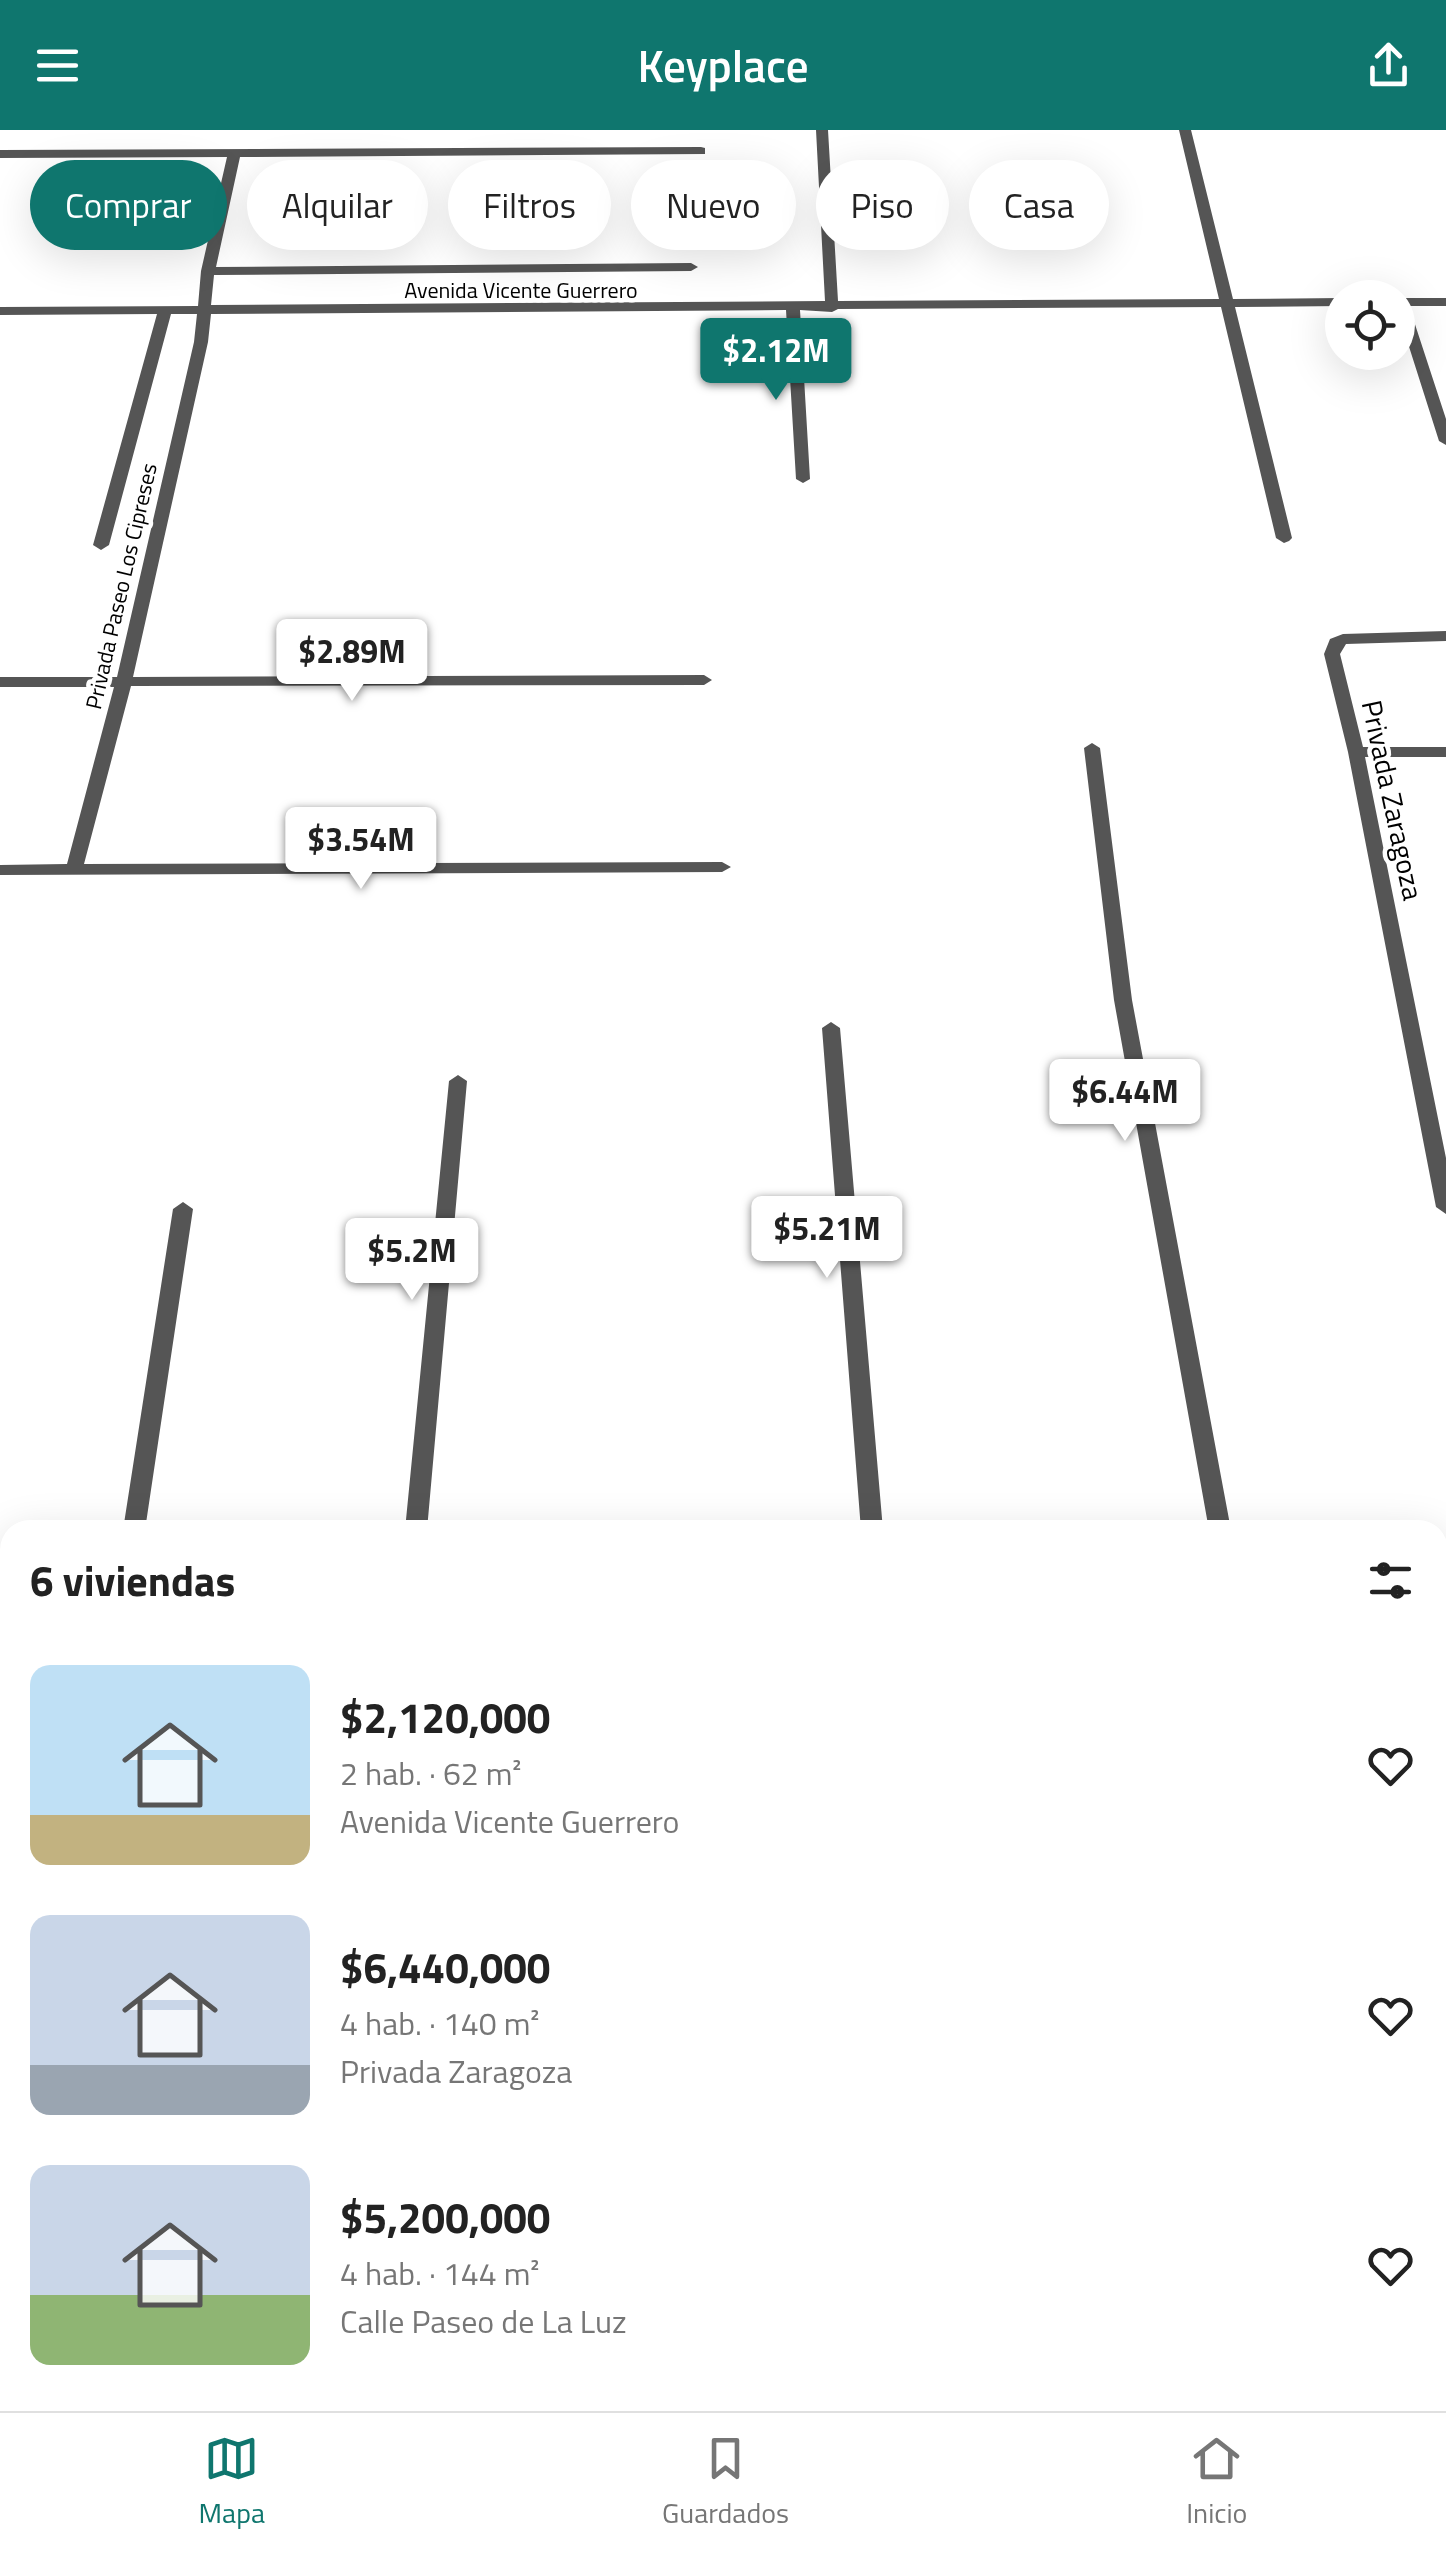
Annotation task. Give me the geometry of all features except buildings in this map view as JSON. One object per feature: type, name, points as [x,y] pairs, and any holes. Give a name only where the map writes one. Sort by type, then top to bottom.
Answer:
[{"type":"street","points":[[822,130],[832,308]]},
{"type":"street","points":[[1185,130],[1284,538]]},
{"type":"street","points":[[0,154],[701,150]]},
{"type":"street","name":"Privada Paseo Los Cipreses","points":[[74,870],[124,681],[234,154]]},
{"type":"street","points":[[208,271],[691,267]]},
{"type":"street","name":"Avenida Vicente Guerrero","points":[[0,311],[1325,302]]},
{"type":"street","points":[[1415,302],[1446,302]]},
{"type":"street","points":[[793,308],[804,479]]},
{"type":"street","points":[[101,545],[165,311]]},
{"type":"street","points":[[1415,347],[1446,441]]},
{"type":"street","name":"Privada Zaragoza","points":[[1446,636],[1336,642],[1332,654],[1356,752],[1446,1207]]},
{"type":"street","points":[[0,682],[704,680]]},
{"type":"street","points":[[1092,748],[1124,1000],[1218,1520]]},
{"type":"street","points":[[1356,752],[1446,752]]},
{"type":"street","points":[[0,870],[722,867]]},
{"type":"street","points":[[831,1028],[871,1520]]},
{"type":"street","points":[[417,1520],[458,1081]]},
{"type":"street","points":[[136,1520],[183,1209]]}]
